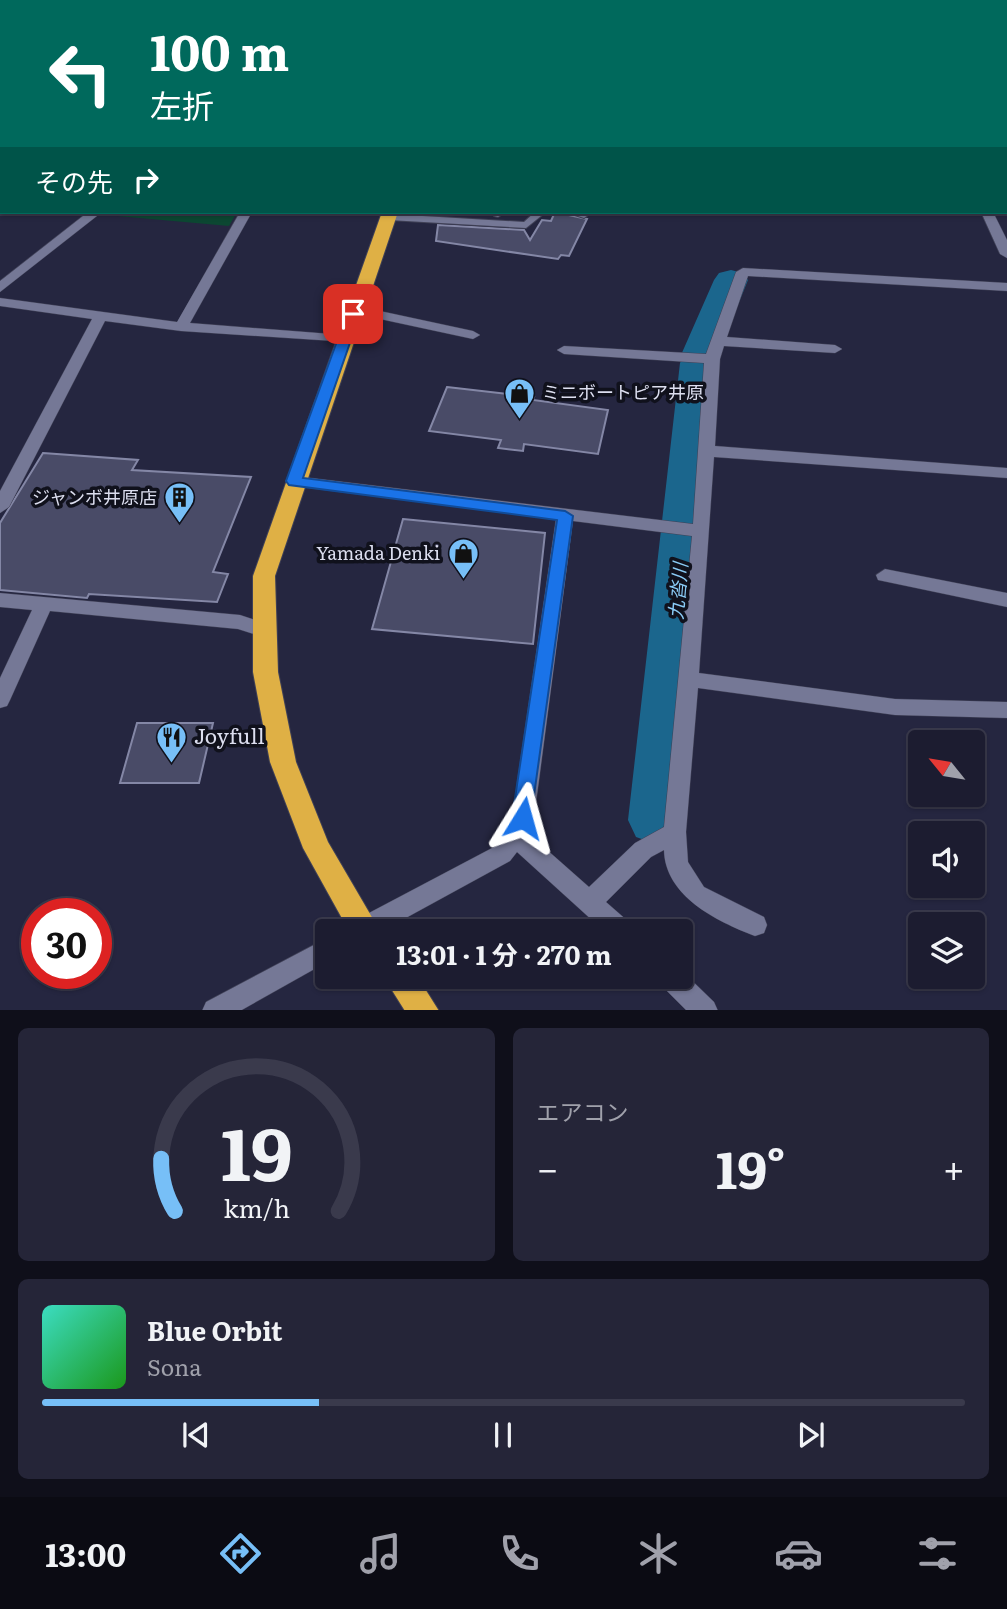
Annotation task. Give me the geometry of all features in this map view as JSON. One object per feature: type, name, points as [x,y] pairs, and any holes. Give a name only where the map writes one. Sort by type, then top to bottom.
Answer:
[{"type":"highway","points":[[356,919],[323,865],[287,778],[266,691],[260,629],[264,576],[294,481],[390,214]]},
{"type":"highway","points":[[408,989],[424,1010]]},
{"type":"street","points":[[0,288],[93,214]]},
{"type":"street","points":[[181,327],[245,214]]},
{"type":"street","points":[[988,214],[1007,254]]},
{"type":"street","points":[[755,925],[696,894],[676,864],[675,832],[688,679],[688,530],[707,451],[712,359],[743,272],[1007,286]]},
{"type":"street","points":[[0,302],[181,327],[344,339]]},
{"type":"street","points":[[353,314],[380,315],[473,335]]},
{"type":"street","points":[[0,507],[100,317]]},
{"type":"street","points":[[719,341],[835,349]]},
{"type":"street","points":[[564,350],[712,359]]},
{"type":"street","points":[[707,451],[1007,473]]},
{"type":"street","points":[[294,481],[688,530]]},
{"type":"street","points":[[383,919],[502,854],[516,837],[523,818],[565,516]]},
{"type":"street","points":[[885,575],[1007,600]]},
{"type":"street","points":[[0,600],[240,622],[260,629]]},
{"type":"street","points":[[0,700],[44,604]]},
{"type":"street","points":[[688,679],[895,707],[1007,710]]},
{"type":"street","points":[[590,902],[643,850],[675,832]]},
{"type":"street","points":[[516,837],[608,919]]},
{"type":"street","points":[[215,1010],[315,956]]},
{"type":"street","points":[[683,989],[705,1010]]},
{"type":"lane","points":[[390,214],[526,225],[539,214]]},
{"type":"green space","points":[[107,214],[236,214],[229,226]]},
{"type":"building","points":[[554,214],[587,219],[569,256],[561,255],[558,259],[436,241],[438,225],[524,230],[530,240],[542,220],[551,221]]},
{"type":"building","name":"ミニボートピア井原","points":[[447,387],[534,397],[533,400],[608,410],[598,454],[524,444],[523,451],[498,448],[501,440],[429,431]]},
{"type":"building","points":[[43,453],[138,460],[132,470],[251,477],[213,572],[228,574],[217,602],[89,594],[87,598],[0,590],[0,523]]},
{"type":"building","name":"Yamada Denki","points":[[403,519],[545,533],[533,644],[372,629]]},
{"type":"building","points":[[137,723],[213,723],[199,783],[120,783]]},
{"type":"waterway","name":"九沓川","points":[[700,355],[731,280]]},
{"type":"waterway","name":"九沓川","points":[[656,820],[699,363]]},
{"type":"place","name":"ミニボートピア井原","points":[[519,420]]},
{"type":"place","name":"ジャンボ井原店","points":[[180,525]]},
{"type":"place","name":"Yamada Denki","points":[[463,581]]},
{"type":"place","name":"Joyfull","points":[[171,764]]},
{"type":"route","points":[[353,314],[294,481],[565,516],[523,818]]}]
